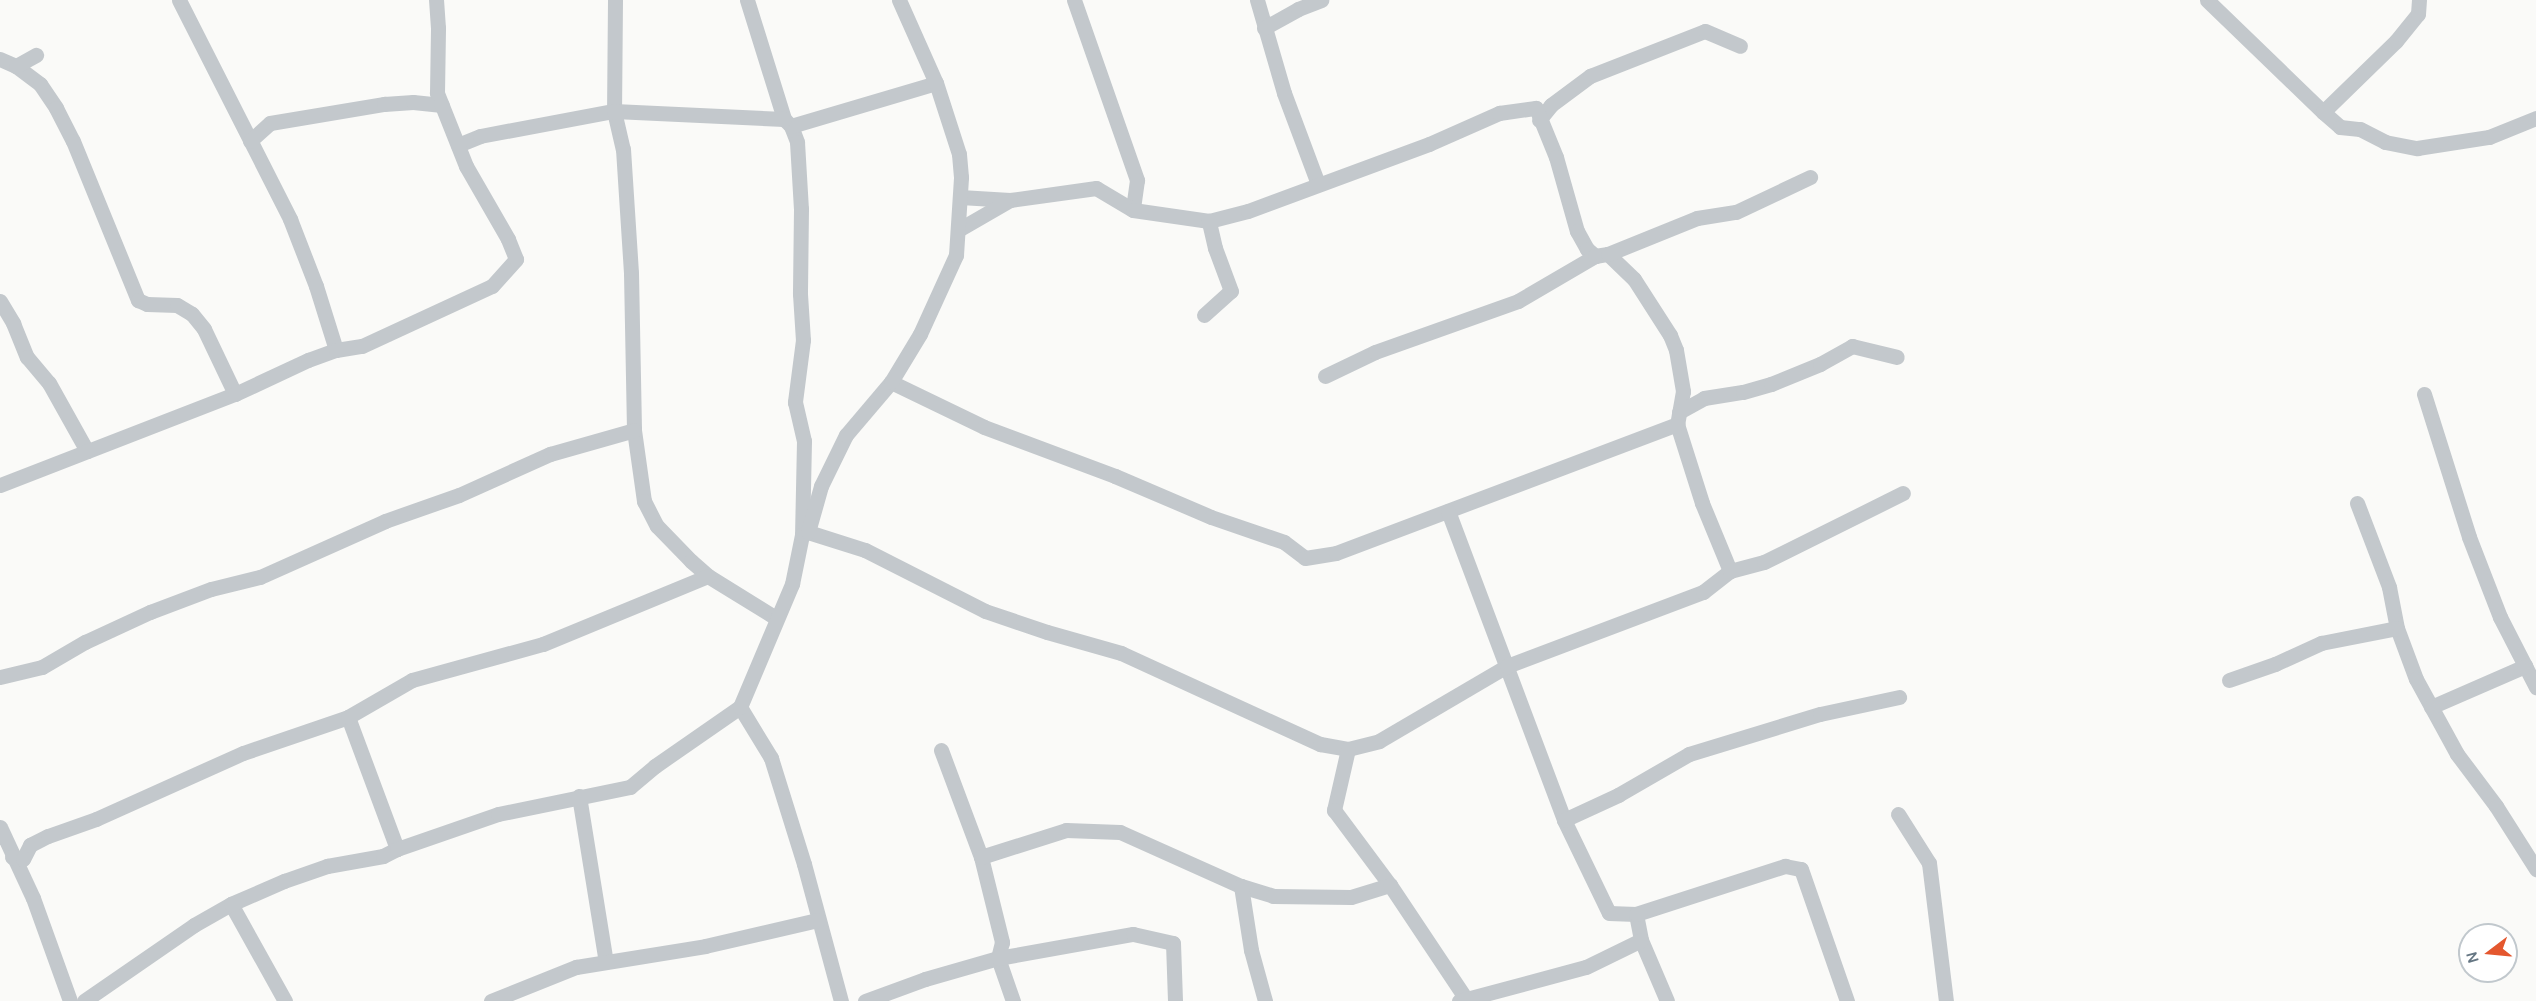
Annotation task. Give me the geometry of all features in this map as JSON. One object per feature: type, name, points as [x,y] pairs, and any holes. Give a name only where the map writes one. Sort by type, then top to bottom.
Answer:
[{"type":"street","points":[[179,0],[290,219],[316,286],[336,350]]},
{"type":"street","points":[[0,486],[235,394],[336,350],[362,346],[492,286],[516,260],[507,239],[466,166],[437,93],[436,0]]},
{"type":"street","points":[[615,0],[614,111],[623,149],[631,273],[634,430],[648,511],[662,531],[708,576],[776,618]]},
{"type":"street","points":[[747,0],[788,123],[797,142],[801,209],[802,340],[795,402],[804,441],[805,534]]},
{"type":"street","points":[[84,1001],[194,925],[231,904],[327,866],[383,856],[498,814],[579,795],[630,787],[655,766],[740,707],[792,584],[821,486],[846,435],[891,382],[944,286],[956,255],[960,197],[959,154],[936,83],[899,0]]},
{"type":"street","points":[[1074,0],[1137,180],[1134,210]]},
{"type":"street","points":[[1257,0],[1284,93],[1318,184]]},
{"type":"street","points":[[1264,28],[1298,9],[1321,0]]},
{"type":"street","points":[[2207,0],[2340,127],[2360,129],[2385,142],[2417,148],[2489,137],[2536,118]]},
{"type":"street","points":[[2323,112],[2396,41],[2418,14],[2419,0]]},
{"type":"street","points":[[1539,120],[1551,105],[1590,76],[1706,31],[1740,46]]},
{"type":"street","points":[[16,66],[36,55]]},
{"type":"street","points":[[0,59],[16,66],[40,84],[60,116],[73,141],[138,300],[177,305],[192,314],[204,329],[235,394]]},
{"type":"street","points":[[458,145],[480,136],[614,111],[788,123],[936,83]]},
{"type":"street","points":[[250,141],[270,123],[384,104],[413,102],[442,105]]},
{"type":"street","points":[[960,197],[1011,200],[1096,188],[1134,210],[1209,221],[1248,211],[1429,144],[1499,113],[1536,108],[1556,157],[1577,231],[1587,249],[1602,255],[1634,279],[1670,335],[1676,350],[1683,391],[1678,418],[1702,503],[1730,571]]},
{"type":"street","points":[[1325,376],[1375,352],[1518,301],[1602,255],[1697,218],[1736,212],[1810,177]]},
{"type":"street","points":[[958,230],[1011,200]]},
{"type":"street","points":[[1204,315],[1231,291],[1215,248],[1209,221]]},
{"type":"street","points":[[1,306],[6,324],[27,357],[49,383],[87,451]]},
{"type":"street","points":[[891,382],[984,427],[1115,476],[1211,517],[1284,542],[1305,558],[1336,553],[1448,511],[1678,418],[1704,398],[1757,389],[1820,364],[1852,346],[1897,357]]},
{"type":"street","points":[[1683,391],[1704,398]]},
{"type":"street","points":[[2424,394],[2469,537],[2500,617],[2536,687]]},
{"type":"street","points":[[0,677],[42,667],[85,642],[150,612],[211,589],[260,577],[385,521],[459,495],[550,454],[634,430]]},
{"type":"street","points":[[805,534],[865,550],[985,611],[1121,653],[1320,744],[1348,749],[1379,741],[1507,666],[1703,592],[1730,571],[1764,562],[1903,492]]},
{"type":"street","points":[[2357,503],[2390,587],[2397,628],[2416,679],[2457,754],[2496,806],[2536,869]]},
{"type":"street","points":[[1448,511],[1564,820],[1609,913],[1636,914],[1785,866],[1801,869],[1847,1001]]},
{"type":"street","points":[[12,857],[23,859],[30,845],[48,836],[96,819],[243,753],[348,717],[412,680],[543,644],[708,576]]},
{"type":"street","points":[[2229,680],[2320,643],[2397,628]]},
{"type":"street","points":[[2431,707],[2525,666]]},
{"type":"street","points":[[1564,820],[1618,795],[1689,754],[1820,714],[1899,697]]},
{"type":"street","points":[[740,707],[771,758],[804,864],[841,1001]]},
{"type":"street","points":[[348,717],[397,849]]},
{"type":"street","points":[[1348,749],[1334,810],[1390,885],[1462,1000],[1586,967],[1641,940]]},
{"type":"street","points":[[941,750],[981,857],[1002,942],[998,958],[1013,1001]]},
{"type":"street","points":[[579,795],[606,962]]},
{"type":"street","points":[[1898,814],[1929,862],[1946,1001]]},
{"type":"street","points":[[0,827],[33,898],[69,1001]]},
{"type":"street","points":[[981,857],[1066,830],[1120,832],[1241,886],[1273,896],[1351,897],[1390,885]]},
{"type":"street","points":[[1241,886],[1251,950],[1265,1001]]},
{"type":"street","points":[[231,904],[285,1001]]},
{"type":"street","points":[[1636,914],[1641,940],[1667,1001]]},
{"type":"street","points":[[491,1001],[576,967],[705,946],[818,920]]},
{"type":"street","points":[[865,1001],[924,979],[998,958],[1133,934],[1173,943],[1175,1001]]}]
